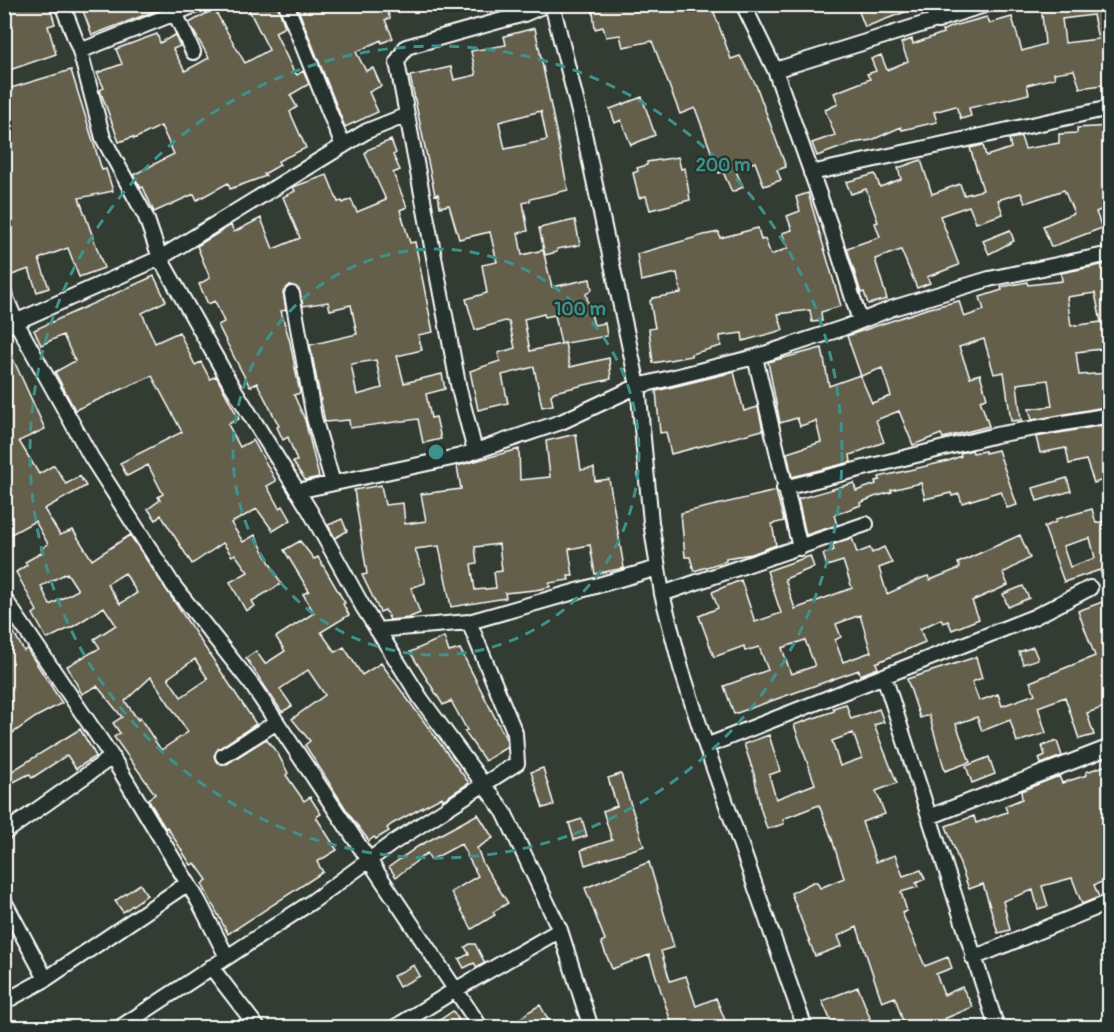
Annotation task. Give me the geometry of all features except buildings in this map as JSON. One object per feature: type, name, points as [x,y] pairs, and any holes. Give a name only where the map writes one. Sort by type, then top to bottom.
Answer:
[{"type":"street","points":[[62,4],[80,51],[103,138],[146,216],[160,258],[229,381],[297,491],[377,630],[421,699],[504,812],[560,930],[591,1028]]},
{"type":"street","points":[[80,51],[173,10],[198,4]]},
{"type":"street","points":[[286,4],[343,146]]},
{"type":"street","points":[[475,452],[459,389],[397,62],[406,47],[524,14],[547,4]]},
{"type":"street","points":[[552,4],[582,124],[638,386],[662,594],[681,668],[706,746],[805,1028]]},
{"type":"street","points":[[743,4],[775,70],[860,321]]},
{"type":"street","points":[[930,4],[938,21]]},
{"type":"street","points":[[775,70],[988,4]]},
{"type":"street","points":[[173,10],[194,52]]},
{"type":"street","points":[[811,173],[1110,108]]},
{"type":"street","points":[[10,324],[160,258],[367,131],[407,115]]},
{"type":"street","points":[[297,491],[475,452],[561,422],[638,386],[755,357],[894,308],[989,279],[1110,254]]},
{"type":"street","points":[[4,292],[10,324],[173,585],[252,685],[278,722],[368,861],[481,1028]]},
{"type":"street","points":[[292,294],[314,418],[333,483]]},
{"type":"street","points":[[755,357],[784,488],[800,548]]},
{"type":"street","points":[[784,488],[996,435],[1110,415]]},
{"type":"street","points":[[662,594],[866,524]]},
{"type":"street","points":[[377,630],[469,622],[658,568]]},
{"type":"street","points":[[706,746],[1034,617],[1090,588]]},
{"type":"street","points":[[4,598],[112,757],[188,883],[227,957]]},
{"type":"street","points":[[119,1028],[314,901],[368,861],[517,764],[515,733],[469,622]]},
{"type":"street","points":[[884,676],[997,1028]]},
{"type":"street","points":[[223,756],[278,722]]},
{"type":"street","points":[[929,817],[1110,747]]},
{"type":"street","points":[[4,833],[112,757]]},
{"type":"street","points":[[4,1002],[46,979],[188,883]]},
{"type":"street","points":[[4,901],[46,979]]},
{"type":"street","points":[[973,958],[1110,902]]},
{"type":"street","points":[[394,1028],[454,990],[560,930]]},
{"type":"street","points":[[211,967],[258,1028]]}]
